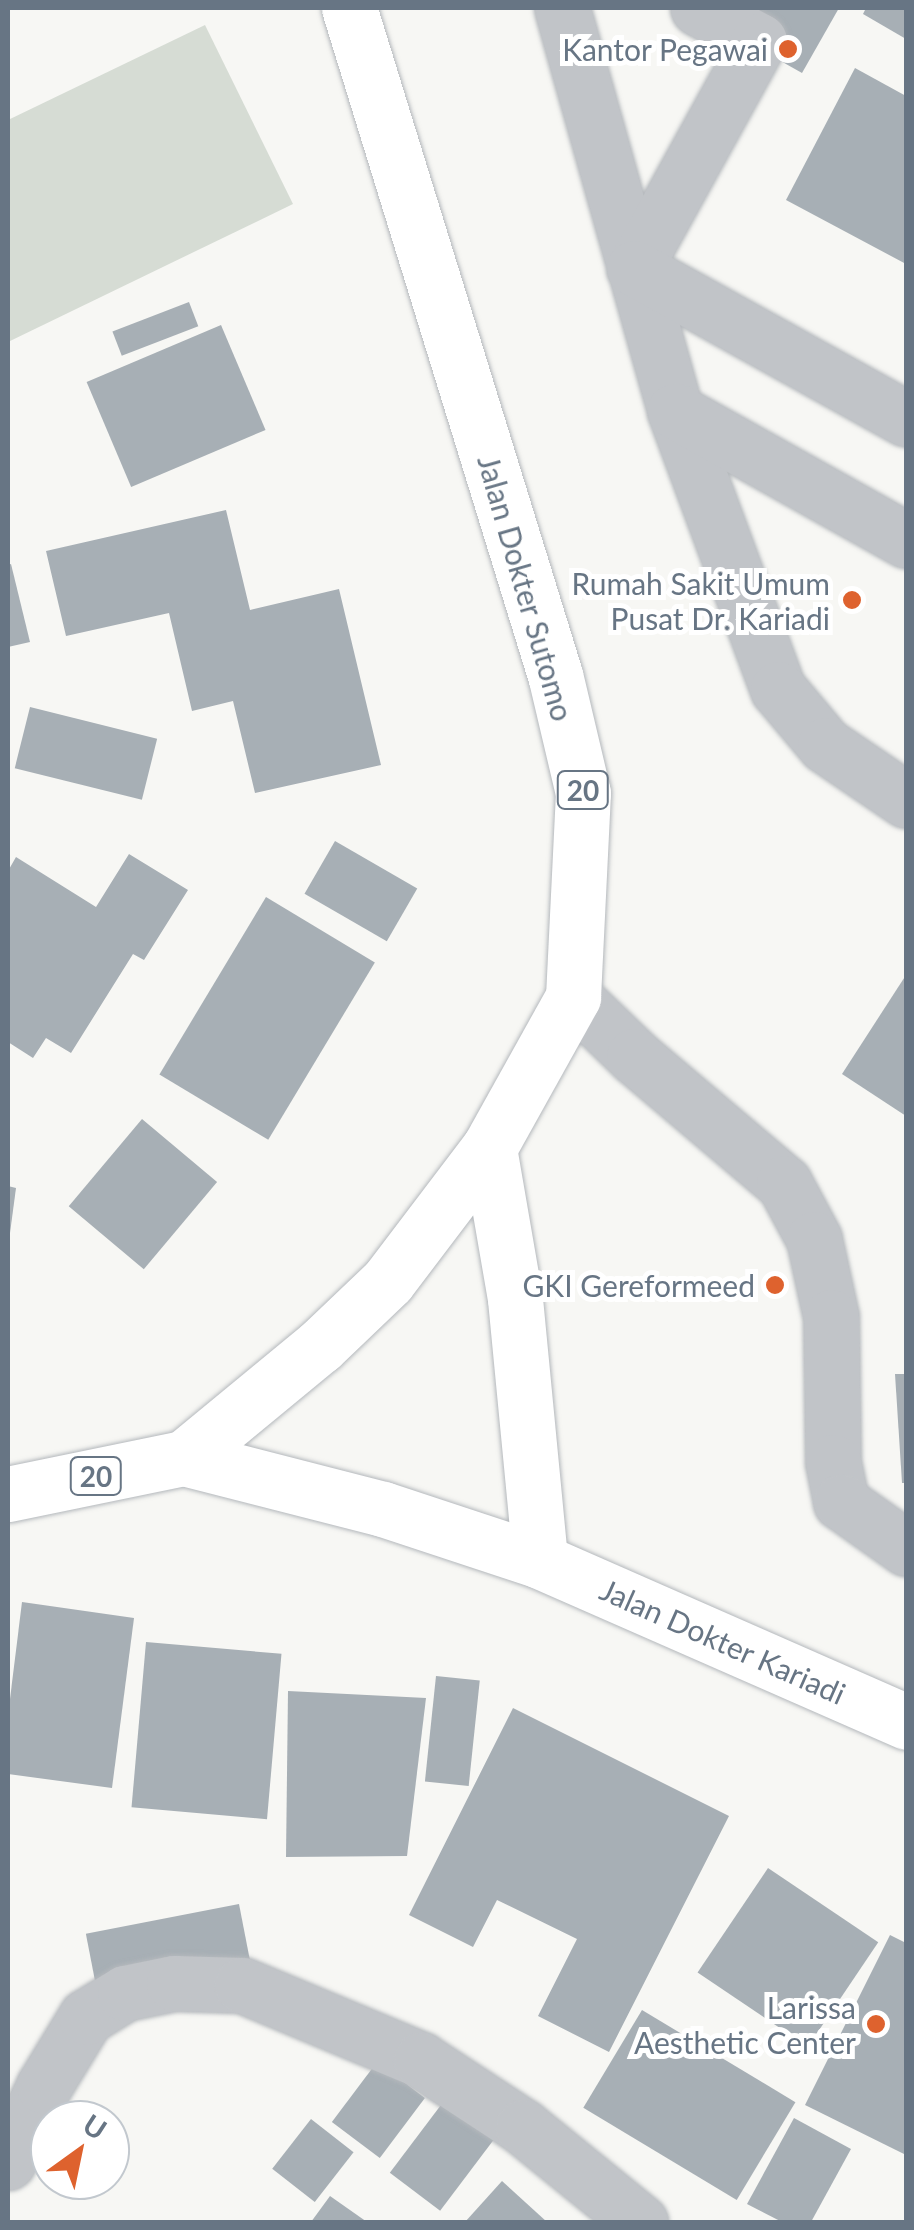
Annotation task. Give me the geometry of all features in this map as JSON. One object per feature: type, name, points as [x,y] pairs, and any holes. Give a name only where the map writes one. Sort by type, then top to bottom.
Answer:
[{"type":"main road","name":"Jalan Dokter Sutomo","points":[[184,1458],[320,1346],[388,1280],[489,1148],[573,997],[583,793],[555,674],[349,8]]},
{"type":"main road","points":[[489,1148],[515,1298],[540,1561]]},
{"type":"main road","name":"20","points":[[8,1494],[184,1458]]},
{"type":"main road","name":"Jalan Dokter Kariadi","points":[[184,1458],[384,1509],[540,1561],[906,1722]]},
{"type":"street","points":[[562,8],[675,411],[778,689],[825,745],[906,800]]},
{"type":"street","points":[[634,268],[759,42],[698,8]]},
{"type":"street","points":[[634,268],[906,419]]},
{"type":"street","points":[[675,411],[906,540]]},
{"type":"street","points":[[573,997],[634,1056],[784,1183],[814,1239],[831,1317],[833,1462],[842,1502],[906,1548]]},
{"type":"street","points":[[8,2162],[44,2086],[86,2017],[125,1994],[174,1983],[242,1986],[421,2060],[523,2126],[640,2222]]},
{"type":"shaded area","points":[[205,25],[293,204],[8,342],[8,120]]},
{"type":"building","name":"Kantor Pegawai","points":[[728,8],[839,8],[802,73],[718,26]]},
{"type":"building","points":[[866,8],[906,8],[906,39],[863,14]]},
{"type":"building","points":[[855,68],[906,96],[906,264],[786,200]]},
{"type":"building","points":[[189,302],[198,326],[122,356],[112,331]]},
{"type":"building","points":[[221,325],[266,430],[131,487],[87,382]]},
{"type":"building","points":[[226,510],[250,610],[339,589],[381,765],[255,793],[233,701],[192,711],[169,613],[66,636],[46,551]]},
{"type":"building","points":[[11,564],[30,642],[8,647],[8,565]]},
{"type":"building","points":[[30,707],[157,739],[142,800],[15,768]]},
{"type":"building","points":[[335,841],[417,888],[387,941],[304,894]]},
{"type":"building","points":[[129,854],[188,890],[144,960],[133,954],[71,1053],[46,1038],[33,1058],[8,1042],[8,871],[16,857],[96,907]]},
{"type":"building","points":[[266,897],[375,962],[268,1140],[159,1074]]},
{"type":"building","points":[[906,975],[906,1116],[842,1074]]},
{"type":"building","points":[[142,1119],[217,1182],[144,1269],[69,1206]]},
{"type":"building","points":[[8,1186],[16,1188],[10,1233],[8,1233]]},
{"type":"building","points":[[895,1374],[906,1374],[906,1483],[902,1483]]},
{"type":"building","points":[[22,1602],[134,1618],[112,1788],[8,1774],[8,1715]]},
{"type":"building","points":[[146,1642],[281,1654],[267,1819],[132,1807]]},
{"type":"building","points":[[436,1676],[480,1681],[469,1786],[425,1781]]},
{"type":"building","points":[[288,1691],[426,1698],[407,1856],[286,1857]]},
{"type":"building","points":[[513,1708],[729,1816],[609,2052],[538,2016],[577,1939],[497,1900],[473,1947],[409,1915]]},
{"type":"building","points":[[768,1868],[878,1942],[808,2047],[698,1972]]},
{"type":"building","points":[[239,1904],[250,1960],[97,1990],[86,1934]]},
{"type":"building","name":"Larissa Aesthetic Center","points":[[890,1935],[906,1943],[906,2155],[805,2105]]},
{"type":"building","points":[[642,2010],[795,2102],[737,2200],[583,2108]]},
{"type":"building","points":[[377,2062],[425,2098],[380,2158],[332,2122]]},
{"type":"building","points":[[450,2093],[500,2131],[440,2211],[390,2173]]},
{"type":"building","points":[[794,2118],[851,2149],[811,2222],[782,2222],[747,2204]]},
{"type":"building","points":[[311,2119],[354,2152],[315,2202],[272,2169]]},
{"type":"building","points":[[502,2181],[547,2222],[465,2222]]},
{"type":"building","points":[[330,2196],[367,2222],[311,2222]]},
{"type":"place","name":"Kantor Pegawai","points":[[788,49]]},
{"type":"place","name":"Rumah Sakit Umum Pusat Dr. Kariadi","points":[[852,600]]},
{"type":"place","name":"GKI Gereformeed","points":[[775,1285]]},
{"type":"place","name":"Larissa Aesthetic Center","points":[[876,2024]]}]
